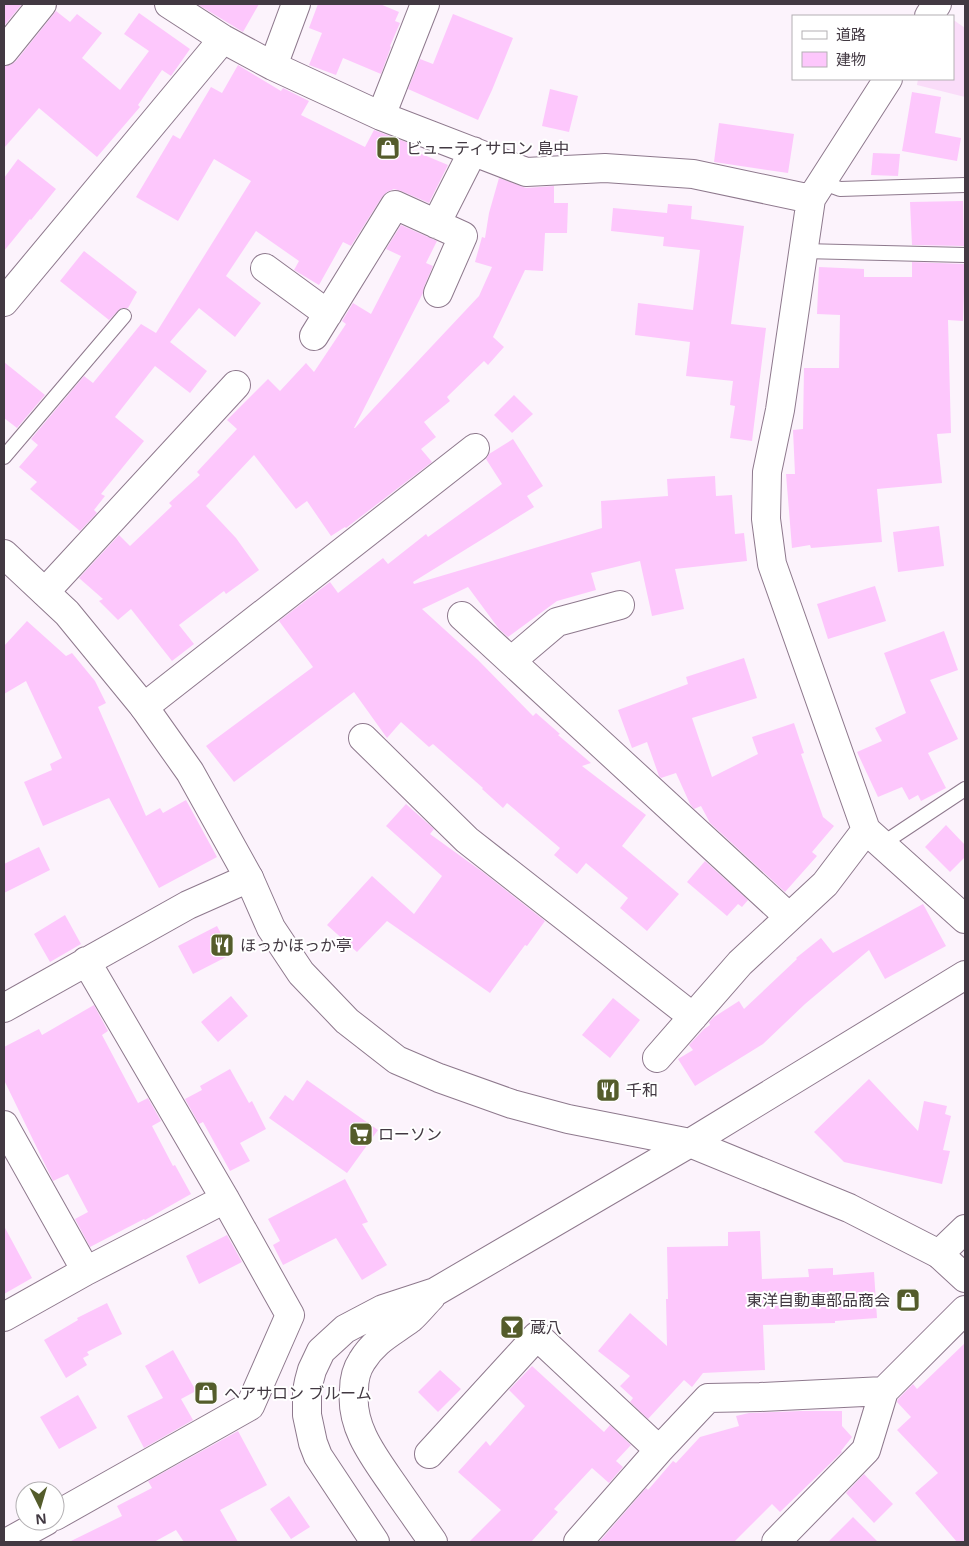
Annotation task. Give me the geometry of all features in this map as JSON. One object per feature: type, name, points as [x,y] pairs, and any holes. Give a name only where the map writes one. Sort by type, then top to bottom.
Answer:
[{"type":"street","points":[[4,51],[42,4]]},
{"type":"street","points":[[169,4],[223,39],[273,66],[381,116],[526,172],[605,168],[693,174],[816,190]]},
{"type":"street","points":[[273,66],[296,4]]},
{"type":"street","points":[[381,116],[425,4]]},
{"type":"street","points":[[930,15],[937,4]]},
{"type":"street","points":[[4,302],[223,39]]},
{"type":"street","points":[[887,80],[816,190],[803,251],[780,410],[767,472],[766,519],[772,564],[874,837],[965,919]]},
{"type":"street","points":[[436,224],[473,151]]},
{"type":"street","points":[[265,268],[321,325],[394,205],[464,236],[438,293]]},
{"type":"street","points":[[45,592],[236,385]]},
{"type":"street","points":[[144,707],[475,448]]},
{"type":"street","points":[[4,554],[67,613],[144,707],[190,772],[249,878],[272,928],[301,973],[347,1021],[397,1060],[439,1078],[512,1104],[568,1119],[690,1143],[849,1208],[940,1254],[965,1278]]},
{"type":"street","points":[[511,661],[557,622],[620,605]]},
{"type":"street","points":[[462,616],[789,917]]},
{"type":"street","points":[[363,738],[467,840],[693,1017]]},
{"type":"street","points":[[657,1058],[740,963],[874,837]]},
{"type":"street","points":[[4,1008],[188,905],[249,878]]},
{"type":"street","points":[[65,1510],[250,1406],[290,1316],[225,1199],[86,961]]},
{"type":"street","points":[[375,1542],[318,1456],[307,1415],[306,1402],[312,1370],[322,1351],[336,1336],[345,1329],[383,1309],[435,1292],[690,1143],[965,975]]},
{"type":"street","points":[[4,1125],[86,1271]]},
{"type":"street","points":[[4,1317],[86,1271],[225,1199]]},
{"type":"street","points":[[940,1254],[965,1229]]},
{"type":"street","points":[[433,1542],[361,1434],[355,1418],[353,1400],[355,1379],[361,1362],[374,1346],[410,1318],[435,1292]]},
{"type":"street","points":[[776,1542],[866,1450],[884,1391],[965,1310]]},
{"type":"street","points":[[429,1454],[537,1336],[658,1450]]},
{"type":"street","points":[[578,1542],[658,1450],[708,1398],[884,1391]]},
{"type":"street","points":[[8,1542],[28,1531]]},
{"type":"lane","points":[[816,190],[965,185]]},
{"type":"lane","points":[[803,251],[965,255]]},
{"type":"lane","points":[[4,457],[124,316]]},
{"type":"lane","points":[[874,837],[965,789]]},
{"type":"shaded area","points":[[954,22],[965,28],[965,97],[917,85],[918,80],[954,80]]},
{"type":"building","points":[[4,4],[22,4],[4,26]]},
{"type":"building","points":[[197,4],[259,4],[243,32]]},
{"type":"building","points":[[318,4],[380,4],[399,12],[395,21],[400,23],[381,74],[343,58],[336,75],[309,65],[322,33],[309,28]]},
{"type":"building","points":[[56,11],[70,22],[77,14],[102,33],[82,58],[120,90],[149,51],[124,34],[139,13],[190,49],[171,76],[162,70],[138,105],[140,107],[97,157],[39,108],[4,148],[4,66],[16,61]]},
{"type":"building","points":[[453,14],[513,38],[478,120],[408,89],[420,59],[433,64]]},
{"type":"building","points":[[238,65],[281,91],[283,88],[309,101],[301,115],[365,147],[374,130],[414,145],[412,150],[448,165],[429,203],[394,189],[387,192],[351,246],[343,242],[319,285],[294,270],[299,261],[256,231],[226,276],[261,303],[235,337],[199,308],[170,342],[207,371],[190,393],[155,366],[115,417],[144,441],[101,494],[105,496],[94,510],[97,513],[80,531],[30,489],[37,482],[19,467],[38,445],[31,439],[84,376],[93,383],[141,324],[156,333],[251,181],[214,159],[178,221],[136,197],[173,135],[180,139],[211,87],[222,93]]},
{"type":"building","points":[[550,89],[578,96],[569,132],[542,126]]},
{"type":"building","points":[[912,92],[941,97],[935,133],[961,138],[957,161],[902,151]]},
{"type":"building","points":[[719,123],[794,134],[788,173],[714,162]]},
{"type":"building","points":[[873,153],[900,154],[898,176],[871,175]]},
{"type":"building","points":[[18,159],[56,189],[4,251],[4,178]]},
{"type":"building","points":[[499,178],[526,188],[554,186],[554,203],[568,203],[567,233],[545,233],[543,271],[525,270],[493,337],[504,347],[488,365],[484,361],[447,397],[450,401],[424,422],[436,437],[421,449],[432,462],[346,528],[331,536],[307,501],[296,509],[254,455],[206,506],[236,538],[259,570],[226,594],[224,591],[179,625],[194,644],[172,661],[131,609],[118,620],[99,601],[103,599],[79,578],[119,535],[130,546],[172,506],[169,503],[200,475],[197,472],[237,429],[227,420],[268,379],[280,391],[306,363],[314,372],[346,324],[342,321],[353,303],[371,314],[401,256],[386,249],[401,225],[437,241],[426,263],[433,266],[423,293],[354,428],[479,296],[492,267],[475,262],[482,237],[485,238],[489,213]]},
{"type":"building","points":[[963,201],[964,246],[912,245],[910,202]]},
{"type":"building","points":[[668,204],[692,206],[691,219],[744,226],[731,324],[766,328],[752,441],[730,438],[735,406],[730,405],[733,381],[686,376],[690,342],[635,335],[638,303],[693,310],[700,250],[663,246],[664,237],[611,231],[613,208],[667,213]]},
{"type":"building","points":[[84,251],[137,292],[128,308],[121,308],[109,320],[60,281]]},
{"type":"building","points":[[912,262],[965,264],[963,321],[948,320],[951,433],[937,434],[942,483],[877,489],[882,542],[811,548],[810,545],[792,548],[786,474],[795,474],[793,430],[803,429],[804,368],[839,368],[840,315],[817,314],[819,267],[864,269],[864,277],[912,277]]},
{"type":"building","points":[[4,362],[45,395],[17,428],[4,418]]},
{"type":"building","points":[[514,395],[533,414],[512,433],[494,415]]},
{"type":"building","points":[[513,439],[543,486],[527,496],[534,507],[413,582],[414,584],[602,528],[601,501],[668,496],[667,479],[715,476],[716,496],[732,495],[735,534],[744,533],[747,561],[675,569],[684,609],[652,616],[640,561],[591,573],[596,590],[557,601],[508,637],[499,629],[468,587],[422,609],[478,660],[533,716],[536,713],[591,763],[582,766],[646,815],[622,846],[679,894],[647,931],[620,908],[628,898],[586,863],[577,874],[554,855],[560,848],[507,803],[503,808],[433,744],[429,747],[401,722],[387,738],[354,692],[234,782],[206,746],[313,667],[279,621],[330,582],[338,593],[383,558],[388,564],[426,534],[428,537],[502,484],[486,459],[489,454]]},
{"type":"building","points":[[939,526],[944,566],[898,572],[893,532]]},
{"type":"building","points":[[875,586],[886,621],[828,639],[817,604]]},
{"type":"building","points":[[27,621],[66,656],[72,653],[95,681],[106,703],[98,707],[146,816],[160,808],[163,813],[186,800],[217,857],[159,888],[109,798],[43,826],[24,782],[52,770],[50,764],[62,758],[26,681],[4,694],[4,646]]},
{"type":"building","points":[[944,631],[958,670],[930,680],[958,739],[928,753],[946,788],[921,801],[918,795],[909,800],[902,787],[878,797],[857,752],[882,741],[875,728],[906,713],[884,653]]},
{"type":"building","points":[[744,658],[757,698],[692,718],[712,777],[758,754],[752,737],[794,723],[804,753],[801,754],[823,817],[834,826],[812,852],[817,856],[785,892],[710,823],[701,806],[694,809],[676,773],[661,778],[659,776],[647,742],[632,748],[618,710],[688,684],[686,677]]},
{"type":"building","points":[[406,804],[434,829],[430,834],[545,921],[490,993],[387,921],[357,952],[327,925],[372,876],[414,914],[442,876],[386,826]]},
{"type":"building","points":[[946,825],[965,845],[965,857],[950,872],[925,847]]},
{"type":"building","points":[[39,847],[50,870],[4,893],[4,864]]},
{"type":"building","points":[[705,861],[748,900],[742,907],[738,904],[727,916],[687,882]]},
{"type":"building","points":[[923,904],[946,946],[885,979],[869,950],[805,1004],[763,1044],[695,1086],[678,1059],[693,1050],[689,1045],[710,1025],[709,1022],[714,1017],[739,1001],[744,1009],[796,958],[821,938],[833,953]]},
{"type":"building","points":[[65,915],[81,944],[50,962],[34,934]]},
{"type":"building","points":[[217,926],[232,954],[193,974],[178,946]]},
{"type":"building","points":[[231,996],[248,1016],[218,1042],[201,1022]]},
{"type":"building","points":[[613,998],[640,1020],[610,1058],[582,1035]]},
{"type":"building","points":[[94,1005],[108,1031],[102,1035],[138,1103],[148,1098],[161,1121],[152,1126],[173,1166],[175,1165],[191,1194],[145,1220],[90,1247],[75,1219],[88,1212],[68,1174],[53,1181],[4,1080],[4,1047],[39,1029],[42,1035]]},
{"type":"building","points":[[230,1069],[249,1103],[252,1101],[266,1129],[240,1143],[250,1161],[230,1171],[203,1122],[199,1124],[185,1099],[202,1090],[200,1086]]},
{"type":"building","points":[[869,1079],[918,1131],[924,1101],[947,1106],[945,1114],[951,1116],[943,1150],[950,1151],[942,1184],[844,1162],[814,1132]]},
{"type":"building","points":[[307,1080],[378,1130],[347,1173],[269,1118],[285,1095],[293,1101]]},
{"type":"building","points":[[345,1179],[368,1222],[362,1224],[387,1265],[362,1280],[336,1238],[283,1265],[273,1245],[280,1241],[268,1219]]},
{"type":"building","points":[[4,1226],[32,1278],[4,1294]]},
{"type":"building","points":[[760,1231],[762,1279],[809,1277],[808,1269],[833,1268],[833,1275],[874,1272],[877,1318],[835,1321],[835,1323],[763,1325],[765,1370],[703,1373],[692,1387],[684,1380],[648,1419],[630,1402],[633,1398],[620,1386],[630,1376],[598,1351],[630,1313],[667,1346],[667,1247],[728,1246],[728,1232]]},
{"type":"building","points":[[227,1235],[242,1262],[199,1284],[186,1256]]},
{"type":"building","points":[[107,1303],[122,1334],[87,1352],[89,1355],[83,1358],[87,1365],[66,1378],[44,1340],[78,1320],[77,1318]]},
{"type":"building","points":[[965,1343],[965,1542],[957,1542],[915,1493],[938,1473],[897,1430],[911,1417],[897,1402],[913,1384],[917,1389]]},
{"type":"building","points":[[173,1350],[196,1391],[181,1399],[193,1420],[144,1448],[127,1416],[163,1398],[145,1366]]},
{"type":"building","points":[[532,1366],[604,1432],[610,1425],[631,1445],[616,1461],[623,1467],[609,1483],[592,1468],[554,1509],[558,1512],[531,1542],[469,1542],[501,1510],[458,1472],[486,1441],[490,1446],[525,1406],[509,1390]]},
{"type":"building","points":[[440,1370],[461,1389],[438,1412],[418,1392]]},
{"type":"building","points":[[78,1395],[97,1428],[59,1449],[40,1417]]},
{"type":"building","points":[[842,1411],[842,1426],[852,1437],[842,1452],[780,1512],[772,1504],[734,1542],[599,1542],[646,1488],[648,1490],[673,1461],[676,1463],[700,1437],[739,1426],[736,1416],[749,1413]]},
{"type":"building","points":[[238,1431],[267,1485],[220,1510],[238,1542],[184,1542],[176,1530],[154,1542],[69,1542],[122,1516],[117,1506],[152,1488],[148,1481]]},
{"type":"building","points":[[864,1474],[893,1504],[874,1523],[846,1493]]},
{"type":"building","points":[[289,1496],[310,1527],[291,1539],[270,1509]]},
{"type":"building","points":[[853,1517],[878,1542],[828,1542]]},
{"type":"place","name":"ビューティサロン 島中","points":[[388,148]]},
{"type":"place","name":"ほっかほっか亭","points":[[222,945]]},
{"type":"place","name":"千和","points":[[608,1090]]},
{"type":"place","name":"ローソン","points":[[361,1134]]},
{"type":"place","name":"東洋自動車部品商会","points":[[908,1300]]},
{"type":"place","name":"蔵八","points":[[512,1327]]},
{"type":"place","name":"ヘアサロン ブルーム","points":[[206,1393]]}]
